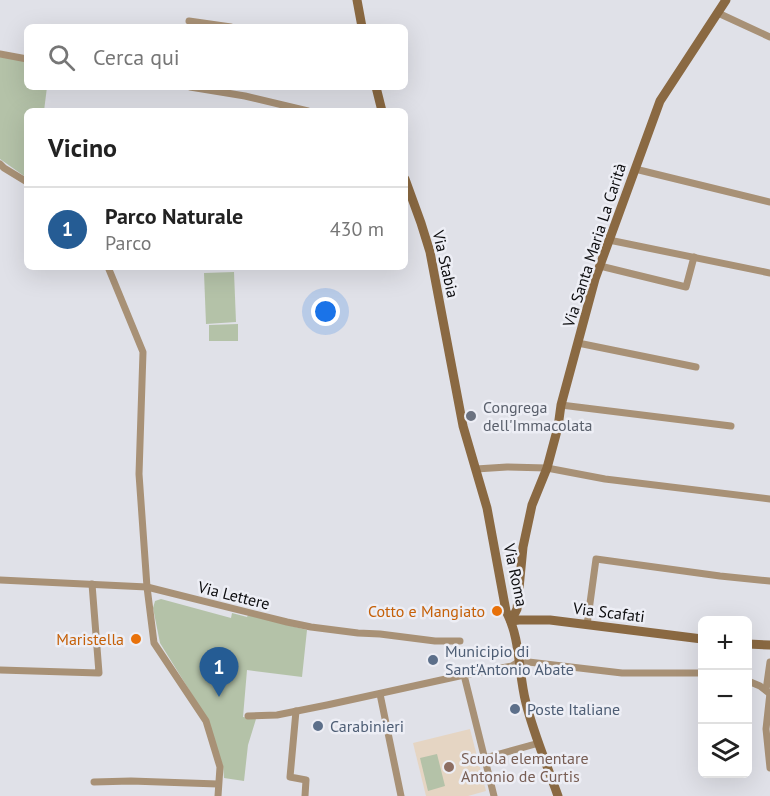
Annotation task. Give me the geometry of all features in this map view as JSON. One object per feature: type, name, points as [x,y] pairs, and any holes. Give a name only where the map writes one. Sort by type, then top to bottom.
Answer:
[{"type":"street","points":[[357,0],[361,24]]},
{"type":"street","name":"Via Santa Maria La Carità","points":[[512,621],[517,609],[523,547],[532,505],[547,468],[558,427],[561,405],[600,266],[660,100],[726,0]]},
{"type":"street","points":[[718,13],[770,37]]},
{"type":"street","points":[[189,21],[210,24]]},
{"type":"street","points":[[0,54],[24,58]]},
{"type":"street","points":[[208,90],[295,108]]},
{"type":"street","points":[[377,90],[381,108]]},
{"type":"street","points":[[0,164],[24,180]]},
{"type":"street","points":[[635,169],[770,201]]},
{"type":"street","name":"Via Stabia","points":[[408,187],[430,252],[450,358]]},
{"type":"street","points":[[609,240],[770,273]]},
{"type":"street","points":[[600,266],[686,287],[694,257]]},
{"type":"street","points":[[109,270],[142,352],[139,474],[147,586],[154,643],[206,721],[220,767],[218,796]]},
{"type":"street","points":[[578,343],[696,367]]},
{"type":"street","name":"Via Roma","points":[[450,358],[463,426],[487,508],[506,611],[512,621],[525,700],[558,796]]},
{"type":"street","points":[[561,405],[731,426]]},
{"type":"street","points":[[476,469],[547,468],[604,479],[770,499]]},
{"type":"street","points":[[587,625],[596,559],[770,581]]},
{"type":"street","name":"Via Lettere","points":[[0,580],[147,586],[311,627],[435,641],[460,641]]},
{"type":"street","points":[[0,670],[99,673],[92,584]]},
{"type":"street","name":"Via Scafati","points":[[512,621],[550,620],[698,639]]},
{"type":"street","points":[[752,644],[770,645]]},
{"type":"street","points":[[248,716],[277,715],[512,666],[525,661],[622,673],[698,674]]},
{"type":"street","points":[[770,662],[766,729],[770,768]]},
{"type":"street","points":[[464,675],[494,796]]},
{"type":"street","points":[[752,684],[769,692]]},
{"type":"street","points":[[380,694],[401,796]]},
{"type":"street","points":[[296,711],[290,777],[306,780],[305,796]]},
{"type":"street","points":[[485,758],[539,743]]},
{"type":"street","points":[[94,782],[218,784]]},
{"type":"shaded area","name":"Scuola elementare Antonio de Curtis","points":[[470,729],[486,791],[468,796],[426,796],[413,743]]},
{"type":"green space","points":[[0,56],[24,60],[24,90],[47,90],[44,108],[24,108],[24,176],[0,159]]},
{"type":"green space","points":[[234,272],[236,322],[206,324],[204,273]]},
{"type":"green space","points":[[238,324],[238,341],[209,341],[209,325]]},
{"type":"green space","points":[[161,599],[231,618],[232,613],[247,617],[248,615],[307,630],[302,677],[247,670],[243,717],[256,719],[248,745],[244,781],[224,778],[223,766],[206,717],[160,643],[153,608],[155,601]]},
{"type":"green space","points":[[437,754],[445,786],[428,791],[420,758]]},
{"type":"place","name":"Congrega dell'Immacolata","points":[[471,416]]},
{"type":"place","name":"Cotto e Mangiato","points":[[497,611]]},
{"type":"place","name":"Maristella","points":[[136,639]]},
{"type":"place","name":"Municipio di Sant'Antonio Abate","points":[[433,660]]},
{"type":"place","name":"Parco Naturale","points":[[219,697]]},
{"type":"place","name":"Poste Italiane","points":[[515,709]]},
{"type":"place","name":"Carabinieri","points":[[318,726]]},
{"type":"place","name":"Scuola elementare Antonio de Curtis","points":[[449,767]]}]
